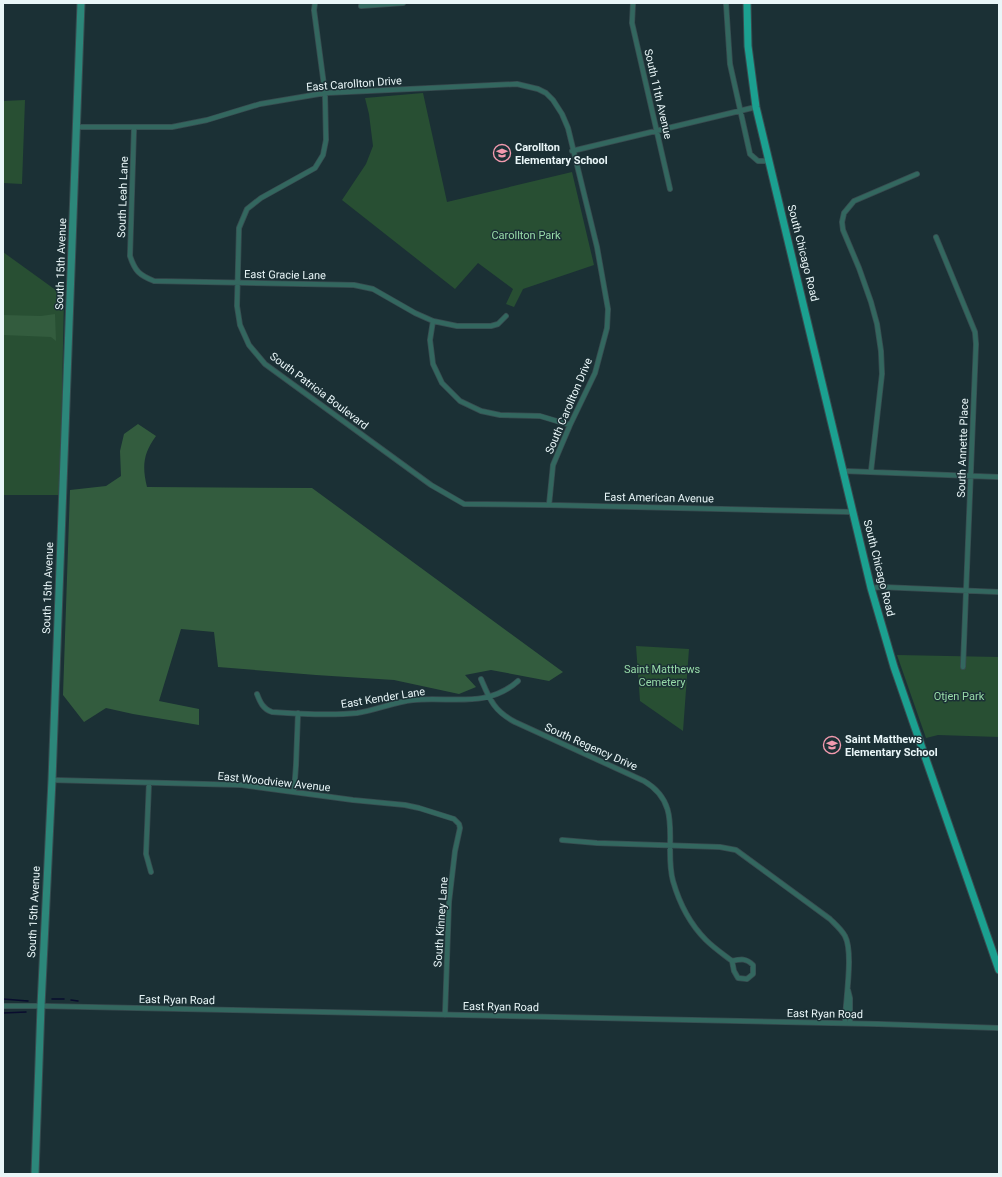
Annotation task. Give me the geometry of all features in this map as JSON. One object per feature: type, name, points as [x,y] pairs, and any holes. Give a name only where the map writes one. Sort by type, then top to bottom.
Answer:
[{"type":"main road","name":"South Chicago Road","points":[[747,3],[748,46],[756,107],[871,588],[896,672],[999,970]]},
{"type":"street","name":"South 15th Avenue","points":[[35,1174],[41,1006],[52,780],[81,3]]},
{"type":"street","name":"South Patricia Boulevard","points":[[315,3],[314,10],[325,93],[326,140],[323,155],[315,168],[261,198],[247,209],[239,228],[237,306],[240,324],[249,345],[265,364],[431,485],[464,504]]},
{"type":"street","points":[[361,6],[403,3]]},
{"type":"street","name":"South 11th Avenue","points":[[633,3],[632,23],[670,189]]},
{"type":"street","points":[[726,3],[730,64],[750,154],[758,161],[770,161]]},
{"type":"street","name":"East Carollton Drive","points":[[77,127],[172,128],[207,120],[260,104],[325,93],[505,84],[528,85],[538,88],[558,106],[568,128],[572,151]]},
{"type":"street","points":[[572,151],[756,107]]},
{"type":"street","name":"South Leah Lane","points":[[133,267],[130,256],[134,128]]},
{"type":"street","name":"South Carollton Drive","points":[[549,505],[553,465],[595,373],[606,334],[608,309],[597,247],[572,151]]},
{"type":"street","points":[[871,471],[882,374],[880,342],[869,295],[843,230],[842,222],[844,213],[854,201],[917,174]]},
{"type":"street","name":"South Annette Place","points":[[936,237],[975,332],[976,344],[963,667]]},
{"type":"street","name":"East Gracie Lane","points":[[133,267],[141,276],[154,281],[354,285],[372,289],[414,313],[433,321],[457,326],[491,326],[498,324],[506,316]]},
{"type":"street","points":[[433,321],[430,340],[433,364],[442,383],[460,400],[481,411],[500,415],[540,416],[570,425]]},
{"type":"street","points":[[844,470],[999,477]]},
{"type":"street","name":"East American Avenue","points":[[464,504],[853,512]]},
{"type":"street","points":[[871,588],[880,587],[999,592]]},
{"type":"street","name":"South Regency Drive","points":[[481,678],[500,713],[515,722],[626,772],[652,786],[660,795],[669,811],[670,863],[673,881],[685,910],[691,921],[705,939],[732,961]]},
{"type":"street","name":"East Kender Lane","points":[[257,694],[262,706],[268,711],[346,714],[364,712],[408,701],[425,699],[473,700],[490,697],[505,691],[518,681]]},
{"type":"street","points":[[294,792],[298,713]]},
{"type":"street","name":"East Woodview Avenue","points":[[52,780],[242,786],[294,792],[419,808],[454,819],[459,824],[460,830]]},
{"type":"street","points":[[149,783],[146,854],[151,872]]},
{"type":"street","name":"South Kinney Lane","points":[[445,1015],[450,902],[455,851],[460,830]]},
{"type":"street","points":[[562,840],[586,843],[720,847],[736,850],[830,919],[838,926],[845,936],[847,941],[848,989],[850,998],[847,1023]]},
{"type":"street","points":[[740,959],[748,960],[753,965],[753,974],[747,979],[738,978],[734,971],[732,961],[740,959]]},
{"type":"street","name":"East Ryan Road","points":[[3,1006],[847,1023],[999,1028]]},
{"type":"green space","name":"Carollton Park","points":[[423,93],[447,202],[572,172],[594,265],[523,289],[514,307],[506,304],[513,289],[478,263],[455,289],[342,200],[366,164],[373,146],[369,114],[365,98]]},
{"type":"green space","points":[[25,100],[22,184],[3,183],[3,101]]},
{"type":"green space","points":[[3,252],[64,296],[60,495],[3,495]]},
{"type":"green space","points":[[55,314],[56,341],[51,337],[3,335],[3,315],[41,316]]},
{"type":"green space","points":[[138,424],[156,436],[148,449],[145,460],[144,473],[147,487],[312,488],[563,672],[549,681],[491,670],[465,675],[476,687],[459,694],[394,680],[218,667],[214,632],[181,629],[159,701],[199,709],[199,725],[106,708],[84,722],[63,695],[70,490],[106,486],[121,476],[120,451],[124,434]]},
{"type":"green space","name":"Saint Matthews Cemetery","points":[[636,646],[689,649],[683,731],[640,701]]},
{"type":"green space","name":"Otjen Park","points":[[897,655],[999,657],[999,737],[938,735],[926,738]]},
{"type":"waterway","points":[[3,999],[28,1001]]},
{"type":"waterway","points":[[52,999],[64,999]]},
{"type":"waterway","points":[[71,1000],[78,1001]]},
{"type":"waterway","points":[[3,1013],[26,1012]]},
{"type":"place","name":"Carollton Elementary School","points":[[502,153]]},
{"type":"place","name":"Saint Matthews Elementary School","points":[[832,745]]}]
